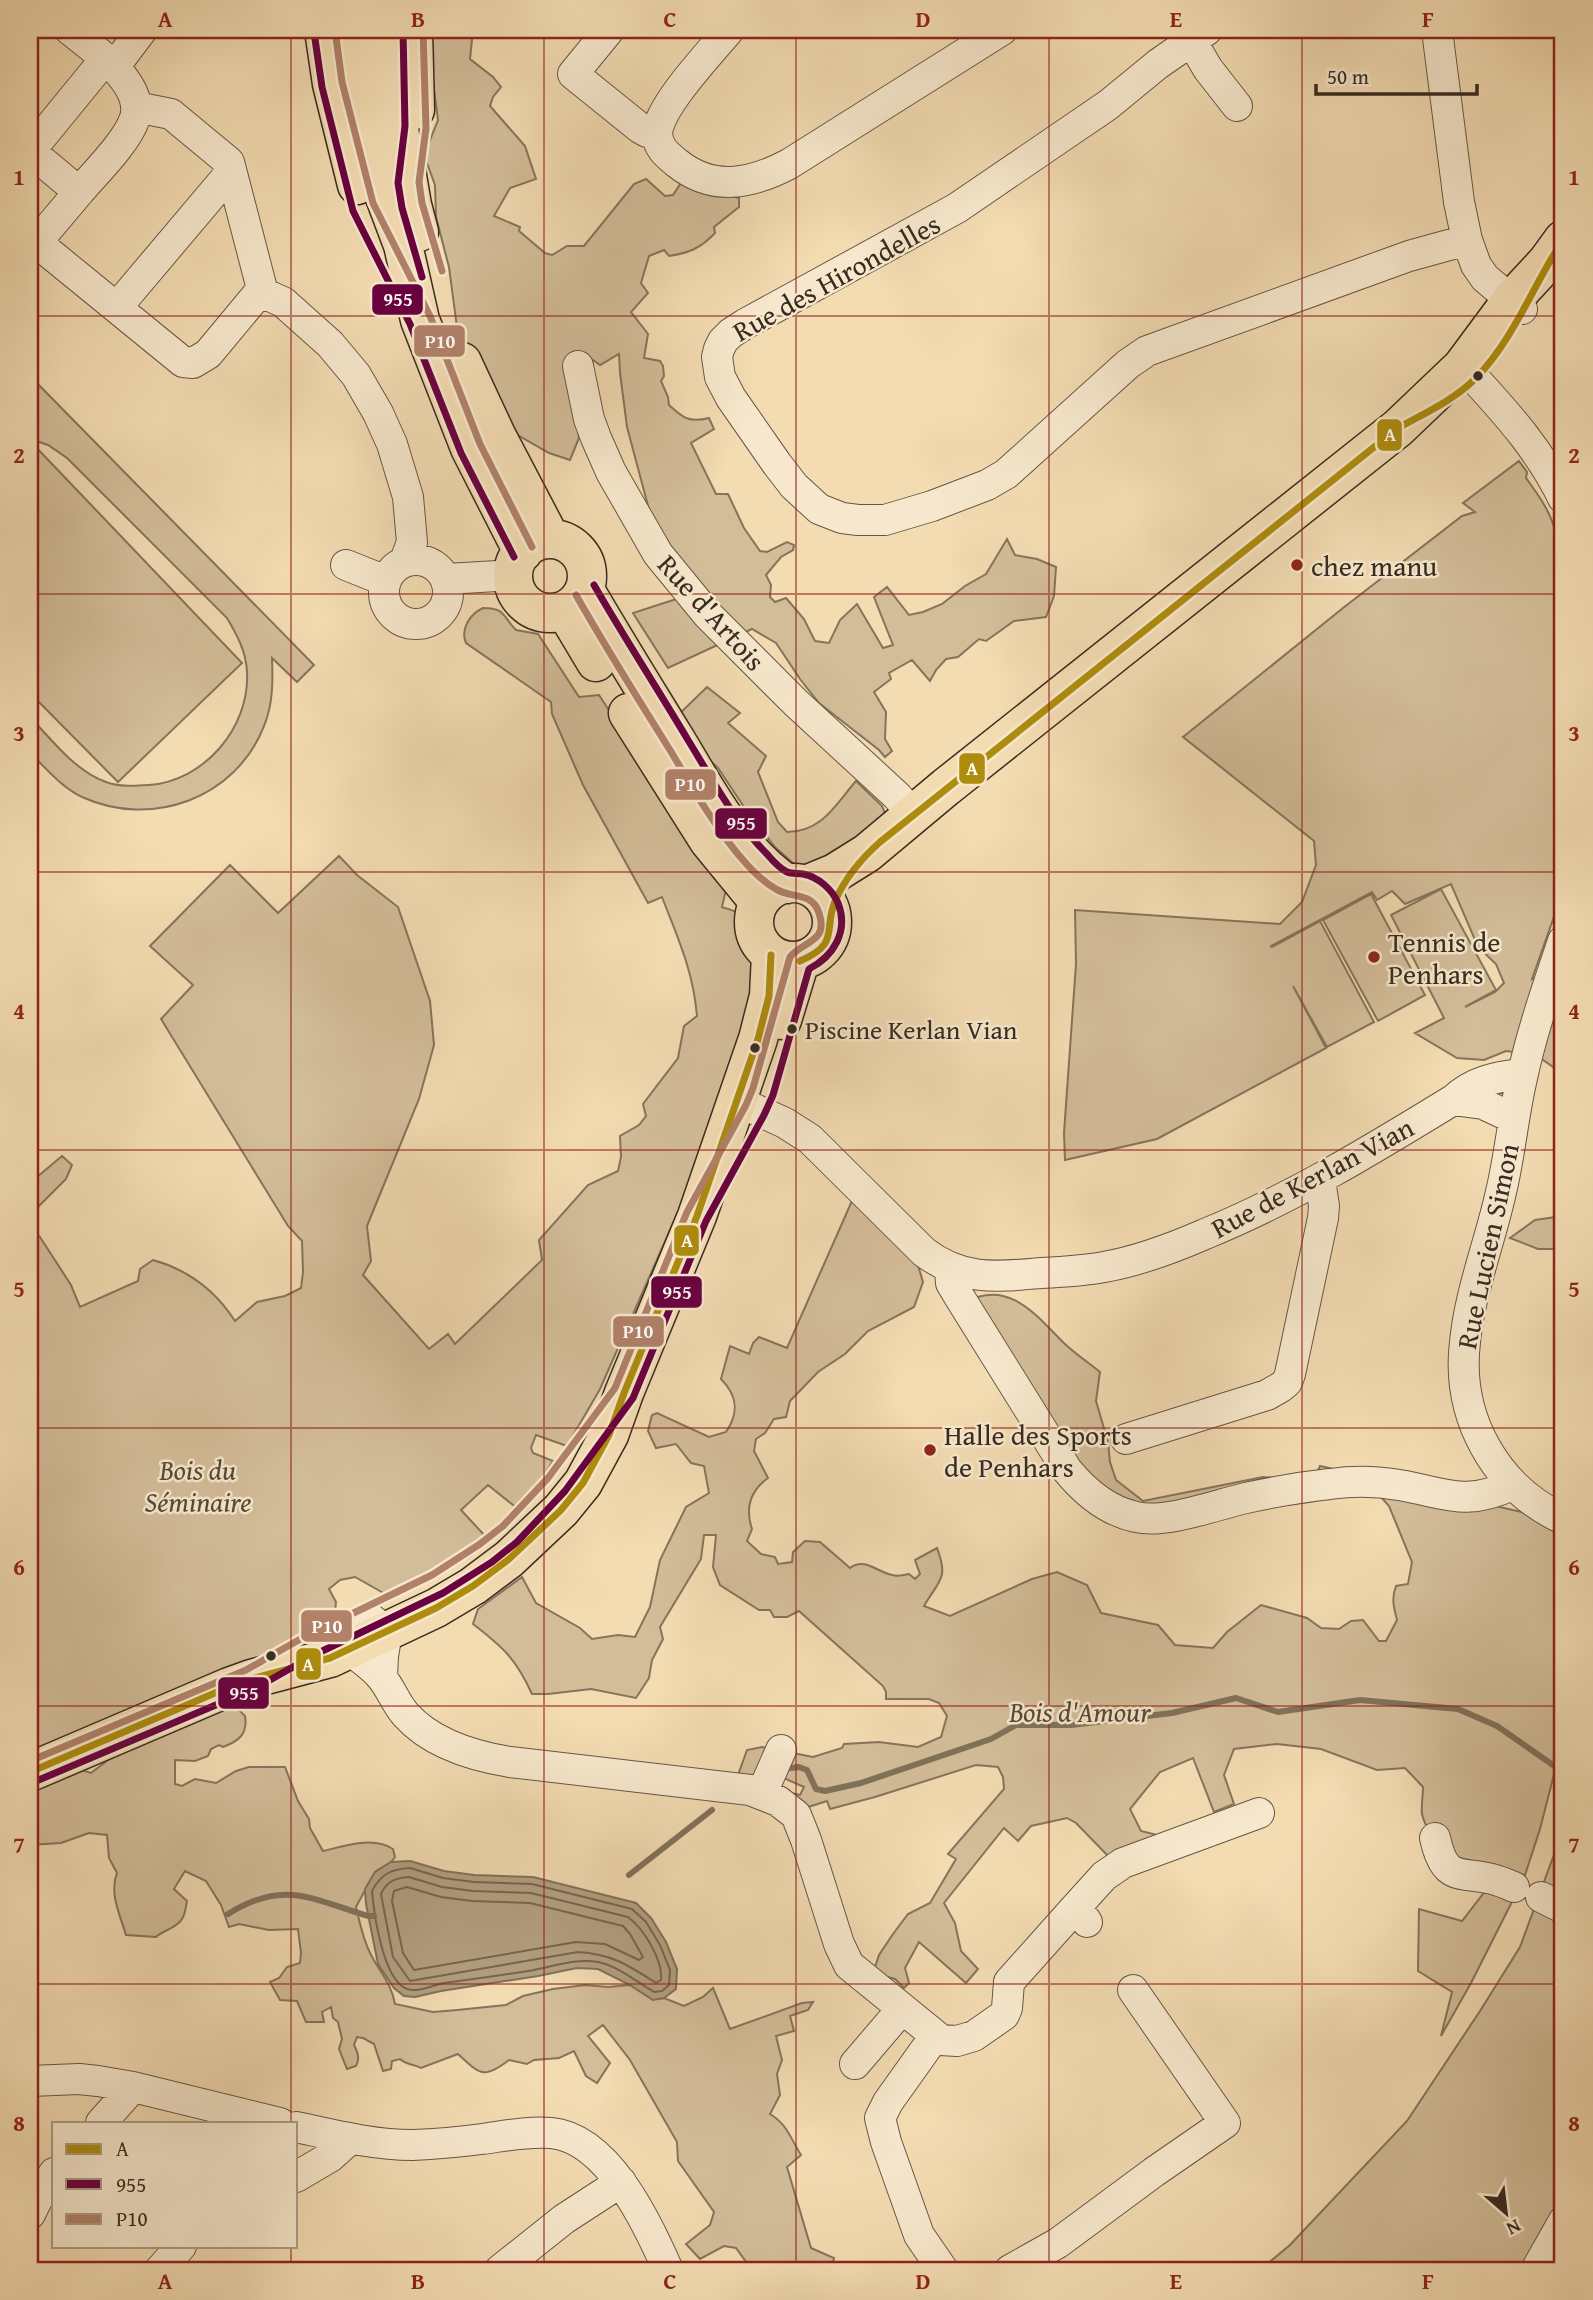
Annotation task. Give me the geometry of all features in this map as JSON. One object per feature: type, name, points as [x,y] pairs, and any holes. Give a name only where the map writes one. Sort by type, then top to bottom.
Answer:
[{"type":"main road","points":[[324,30],[332,84],[358,192],[369,220],[420,320],[470,447],[525,564]]},
{"type":"main road","points":[[354,30],[368,86],[372,142],[380,184],[403,245],[420,320]]},
{"type":"main road","points":[[382,30],[419,233],[459,356],[491,425],[525,564],[521,599],[529,607],[551,613],[575,600],[588,578],[581,554],[566,542],[525,564]]},
{"type":"main road","points":[[408,182],[416,127],[413,30]]},
{"type":"main road","points":[[575,600],[734,832],[784,890],[817,892],[826,902],[831,914],[828,938],[812,957],[785,958],[762,947],[756,937],[755,913],[784,890],[835,873],[867,853],[1112,654],[1398,428],[1462,367],[1517,305],[1555,251]]},
{"type":"main road","points":[[1398,428],[1447,400],[1475,379],[1498,350],[1517,305]]},
{"type":"main road","points":[[831,914],[853,871],[867,853]]},
{"type":"main road","points":[[250,1679],[310,1664],[349,1649],[510,1534],[556,1485],[624,1393],[746,1105],[769,996],[785,958]]},
{"type":"main road","points":[[30,1772],[250,1679],[309,1646],[379,1625]]},
{"type":"street","points":[[70,30],[110,63],[129,87],[136,107],[132,126],[123,139],[33,246],[117,307],[180,360],[193,363],[208,354],[262,289]]},
{"type":"street","points":[[79,192],[30,151],[142,30]]},
{"type":"street","points":[[609,30],[573,74],[640,128],[657,133]]},
{"type":"street","points":[[729,30],[666,109],[658,124],[657,133],[661,149],[687,171],[702,178],[730,183],[756,179],[789,164],[1002,30]]},
{"type":"street","points":[[1437,30],[1466,240],[1479,270],[1492,285],[1517,305]]},
{"type":"street","name":"Rue des Hirondelles","points":[[1237,106],[1208,69],[1199,35],[1108,105],[949,214],[745,324],[723,341],[717,357],[725,388],[777,464],[810,503],[842,518],[885,520],[915,512],[986,485],[1006,474],[1128,364],[1147,351],[1409,256],[1466,240]]},
{"type":"street","points":[[136,107],[171,114],[229,162],[262,289],[269,296],[283,302],[325,338],[363,387],[385,427],[408,497],[422,570]]},
{"type":"street","points":[[117,307],[232,172]]},
{"type":"street","name":"Rue d'Artois","points":[[578,366],[596,438],[611,472],[658,554],[708,615],[796,703],[897,796],[913,815]]},
{"type":"street","points":[[1475,379],[1511,418],[1544,464],[1563,498]]},
{"type":"street","points":[[346,565],[422,570],[525,564]]},
{"type":"street","name":"Rue Lucien Simon","points":[[1563,941],[1522,1074],[1502,1190],[1466,1329],[1464,1365],[1470,1410],[1487,1452],[1512,1485],[1539,1506],[1563,1519]]},
{"type":"street","name":"Rue de Kerlan Vian","points":[[746,1105],[785,1123],[810,1139],[951,1276],[1004,1276],[1083,1270],[1150,1256],[1220,1228],[1320,1180],[1453,1100],[1474,1084],[1489,1078],[1522,1074]]},
{"type":"street","points":[[1453,1100],[1483,1104],[1513,1118]]},
{"type":"street","points":[[1126,1438],[1267,1395],[1287,1382],[1323,1218],[1320,1180]]},
{"type":"street","points":[[951,1276],[1067,1470],[1089,1494],[1121,1513],[1139,1518],[1172,1517],[1248,1498],[1332,1483],[1396,1484],[1468,1498],[1483,1496],[1512,1485]]},
{"type":"street","points":[[379,1625],[383,1656],[382,1677]]},
{"type":"street","points":[[349,1649],[382,1677],[398,1705],[418,1726],[447,1744],[475,1755],[510,1762],[734,1787],[762,1793],[786,1805],[796,1815],[806,1840],[839,1944],[849,1965],[935,2036],[947,2041],[965,2039],[998,2021],[1007,2008],[1009,1983],[1082,1914],[1104,1875],[1123,1863],[1259,1813]]},
{"type":"street","points":[[762,1793],[781,1750]]},
{"type":"street","points":[[1435,1838],[1440,1856],[1453,1872],[1492,1879],[1539,1897]]},
{"type":"street","points":[[1010,2270],[1059,2243],[1225,2123],[1133,1990]]},
{"type":"street","points":[[855,2064],[902,2009]]},
{"type":"street","points":[[935,2036],[888,2102],[880,2118],[919,2235],[943,2270]]},
{"type":"street","points":[[30,2081],[79,2079],[133,2087],[276,2122]]},
{"type":"street","points":[[102,2122],[133,2087]]},
{"type":"street","points":[[298,2127],[381,2144],[412,2144],[513,2134],[553,2133],[565,2136],[585,2146],[621,2182],[651,2233],[668,2270]]},
{"type":"street","points":[[298,2176],[330,2157],[350,2139]]},
{"type":"street","points":[[30,2214],[52,2176]]},
{"type":"street","points":[[500,2270],[564,2219],[621,2182]]},
{"type":"street","points":[[1536,2270],[1563,2222]]},
{"type":"street","points":[[160,2270],[179,2248]]},
{"type":"green space","points":[[429,30],[473,30],[470,59],[501,87],[490,106],[525,146],[536,179],[510,188],[494,216],[520,227],[519,231],[545,253],[552,255],[567,246],[584,246],[634,184],[646,179],[665,196],[673,195],[681,183],[739,198],[739,207],[714,227],[715,233],[700,246],[676,255],[669,256],[664,250],[649,256],[641,283],[648,293],[631,312],[648,334],[644,358],[660,361],[663,366],[664,376],[661,381],[669,405],[687,418],[709,418],[714,429],[691,443],[716,494],[728,494],[744,528],[760,551],[767,552],[787,542],[794,545],[793,550],[781,557],[766,575],[771,585],[770,597],[775,602],[786,598],[804,619],[815,641],[829,643],[840,620],[857,604],[883,648],[893,645],[874,597],[887,587],[909,615],[942,604],[986,574],[1007,539],[1015,555],[1037,559],[1056,567],[1054,596],[1046,617],[1014,621],[986,641],[979,639],[958,657],[946,659],[930,681],[912,660],[889,673],[891,679],[874,692],[886,712],[885,739],[892,751],[885,757],[819,703],[776,643],[752,629],[668,668],[633,613],[701,591],[670,558],[668,541],[651,517],[627,427],[619,354],[600,365],[593,360],[588,371],[570,376],[579,438],[570,460],[549,453],[509,430],[493,387],[458,335],[449,267],[436,217],[435,185],[424,155],[438,120]]},
{"type":"green space","points":[[30,376],[314,665],[297,682],[272,658],[271,701],[264,726],[251,751],[234,772],[213,789],[189,800],[163,808],[136,810],[109,806],[82,797],[68,788],[30,753],[30,717],[84,770],[111,784],[149,785],[188,774],[220,748],[232,731],[241,713],[247,672],[243,650],[227,618],[67,458],[48,445],[30,439]]},
{"type":"green space","points":[[32,443],[242,663],[118,782],[30,693]]},
{"type":"green space","points":[[1519,461],[1527,472],[1526,478],[1548,511],[1556,534],[1563,536],[1563,891],[1532,979],[1562,968],[1563,963],[1563,1074],[1536,1055],[1506,1051],[1484,1060],[1457,1058],[1415,1033],[1444,1018],[1391,915],[1441,889],[1496,990],[1465,1007],[1495,992],[1504,983],[1496,964],[1478,947],[1451,884],[1405,904],[1392,891],[1377,900],[1372,892],[1271,946],[1320,921],[1374,1022],[1327,1047],[1293,986],[1326,1048],[1157,1139],[1065,1160],[1064,1133],[1076,964],[1075,910],[1280,924],[1302,902],[1316,865],[1314,841],[1183,737],[1462,516],[1475,512],[1463,503]]},
{"type":"green space","name":"Bois du Séminaire","points":[[483,608],[500,611],[516,630],[538,634],[579,697],[599,695],[726,890],[722,907],[742,918],[763,961],[718,1121],[600,1389],[567,1446],[536,1435],[531,1448],[533,1453],[553,1461],[534,1492],[518,1509],[488,1485],[461,1510],[487,1538],[472,1555],[428,1580],[387,1595],[355,1577],[340,1580],[329,1589],[336,1602],[334,1623],[30,1761],[30,1226],[71,1285],[80,1307],[138,1281],[140,1269],[153,1260],[178,1269],[200,1283],[219,1300],[235,1321],[257,1302],[285,1296],[301,1288],[302,1241],[288,1226],[161,1019],[193,985],[150,946],[230,865],[278,913],[339,856],[357,875],[398,907],[430,1001],[434,1045],[419,1099],[367,1226],[371,1261],[363,1275],[429,1349],[448,1334],[455,1344],[542,1260],[539,1240],[588,1185],[618,1171],[621,1157],[620,1136],[639,1125],[646,1116],[643,1104],[678,1058],[684,1026],[697,1016],[688,969],[662,897],[648,903],[583,785],[552,714],[551,702],[466,643],[464,632],[467,622]]},
{"type":"green space","points":[[707,687],[740,713],[728,723],[766,756],[758,772],[778,822],[787,832],[799,831],[819,822],[856,781],[882,806],[885,813],[827,863],[808,866],[793,863],[775,847],[718,768],[680,734],[673,720]]},
{"type":"green space","name":"Tennis de Penhars","points":[[1371,894],[1425,995],[1378,1021],[1323,920]]},
{"type":"green space","points":[[62,1156],[72,1165],[66,1179],[30,1215],[30,1183]]},
{"type":"green space","name":"Bois d'Amour","points":[[855,1194],[914,1252],[923,1282],[914,1307],[868,1331],[845,1354],[818,1372],[790,1401],[786,1417],[774,1419],[765,1433],[756,1439],[754,1451],[768,1478],[757,1488],[751,1500],[749,1514],[752,1529],[747,1541],[761,1554],[775,1557],[778,1564],[792,1562],[793,1552],[805,1541],[820,1542],[850,1568],[861,1564],[894,1576],[909,1574],[915,1579],[920,1574],[915,1560],[937,1548],[941,1558],[941,1579],[924,1606],[950,1616],[1032,1579],[1057,1572],[1087,1585],[1101,1613],[1158,1625],[1175,1645],[1213,1648],[1227,1632],[1261,1605],[1307,1618],[1321,1628],[1339,1629],[1351,1621],[1363,1620],[1379,1641],[1386,1641],[1397,1620],[1394,1591],[1396,1586],[1408,1584],[1412,1562],[1389,1506],[1381,1497],[1352,1494],[1216,1514],[1106,1521],[966,1302],[982,1296],[996,1295],[1022,1304],[1070,1349],[1100,1372],[1096,1401],[1116,1480],[1143,1501],[1263,1477],[1313,1481],[1320,1466],[1557,1520],[1556,1492],[1563,1472],[1563,1739],[1540,1829],[1524,1878],[1441,2036],[1452,1992],[1418,1971],[1419,1909],[1462,1921],[1489,1886],[1450,1855],[1432,1835],[1422,1814],[1423,1787],[1405,1768],[1377,1770],[1321,1749],[1277,1744],[1234,1749],[1224,1775],[1234,1804],[1214,1812],[1193,1758],[1160,1772],[1130,1809],[1141,1831],[1165,1837],[1113,1861],[1076,1823],[1067,1818],[1031,1826],[1018,1841],[1004,1828],[944,1903],[955,1923],[961,1951],[978,1969],[966,1983],[919,1942],[905,1968],[909,1983],[904,1988],[895,1979],[873,1973],[879,1955],[908,1914],[930,1903],[956,1859],[948,1854],[1004,1789],[1003,1777],[998,1767],[976,1765],[830,1809],[827,1801],[805,1808],[791,1793],[800,1795],[804,1787],[777,1775],[738,1775],[747,1750],[762,1747],[813,1757],[842,1748],[844,1744],[879,1742],[918,1747],[941,1737],[947,1716],[939,1703],[929,1699],[886,1699],[883,1686],[799,1611],[787,1617],[774,1617],[770,1610],[759,1610],[720,1585],[713,1567],[716,1535],[704,1535],[701,1559],[660,1627],[663,1639],[652,1660],[649,1678],[636,1698],[591,1689],[532,1694],[508,1654],[473,1624],[478,1609],[522,1577],[536,1603],[580,1628],[592,1639],[618,1635],[635,1637],[650,1607],[660,1560],[686,1507],[709,1493],[704,1466],[691,1463],[676,1444],[656,1448],[648,1431],[652,1415],[657,1413],[709,1437],[726,1432],[735,1411],[731,1392],[721,1379],[730,1346],[749,1354],[753,1343],[759,1337],[787,1348]]},
{"type":"green space","points":[[1563,1216],[1563,1249],[1538,1249],[1510,1238],[1535,1220]]},
{"type":"green space","points":[[236,1705],[245,1716],[246,1722],[241,1736],[229,1745],[219,1745],[211,1749],[208,1756],[195,1761],[175,1760],[175,1784],[182,1786],[195,1779],[216,1783],[249,1767],[285,1767],[298,1801],[309,1819],[310,1828],[323,1851],[368,1843],[377,1843],[393,1849],[395,1857],[375,1872],[356,1907],[366,1944],[395,2004],[433,2012],[506,2005],[523,1996],[553,1989],[585,1985],[630,1985],[652,1999],[664,1998],[684,2006],[703,1997],[713,1988],[730,2029],[802,2003],[813,2002],[808,2010],[790,2016],[794,2031],[776,2036],[782,2060],[777,2074],[780,2095],[770,2114],[785,2127],[801,2155],[787,2167],[811,2248],[834,2258],[831,2270],[752,2270],[736,2248],[724,2246],[700,2259],[686,2244],[710,2225],[714,2212],[678,2161],[677,2142],[630,2060],[603,2025],[588,2036],[610,2063],[597,2083],[586,2076],[574,2051],[559,2058],[534,2060],[527,2064],[509,2060],[487,2072],[477,2070],[458,2054],[421,2068],[400,2059],[392,2061],[391,2069],[383,2071],[374,2044],[357,2037],[354,2045],[358,2056],[357,2063],[347,2069],[339,2049],[342,2039],[338,2022],[333,2018],[331,2007],[322,2012],[324,2022],[306,2022],[297,2001],[280,2000],[270,1982],[279,1978],[287,1967],[300,1963],[298,1929],[269,1930],[239,1924],[229,1927],[221,1905],[206,1881],[185,1871],[174,1889],[187,1901],[184,1915],[179,1922],[156,1937],[126,1935],[118,1912],[114,1888],[117,1873],[109,1858],[107,1835],[89,1833],[61,1843],[30,1845],[30,1786],[78,1769],[91,1773],[112,1757]]},
{"type":"green space","points":[[1563,1830],[1563,2270],[1260,2270],[1290,2245],[1407,2121],[1520,1947]]},
{"type":"water","points":[[410,1861],[444,1871],[474,1875],[533,1877],[636,1903],[651,1918],[666,1942],[677,1969],[676,1989],[664,1998],[653,2000],[598,1969],[577,1968],[415,1997],[404,1996],[394,1988],[378,1964],[365,1889],[375,1872],[391,1862]]},
{"type":"waterway","points":[[790,1768],[807,1770],[816,1789],[825,1791],[861,1783],[991,1739],[1016,1725],[1071,1725],[1172,1713],[1236,1698],[1278,1712],[1360,1700],[1458,1709],[1497,1726],[1563,1772]]},
{"type":"waterway","points":[[629,1875],[712,1810]]},
{"type":"waterway","points":[[228,1914],[265,1897],[282,1895],[313,1899],[374,1916]]},
{"type":"transit line","name":"P10","points":[[335,30],[342,82],[373,203],[430,316],[480,444],[532,547]]},
{"type":"transit line","name":"955","points":[[403,30],[405,126],[398,183],[402,208],[422,277]]},
{"type":"transit line","name":"P10","points":[[423,30],[426,128],[419,182],[422,203],[442,271]]},
{"type":"transit line","name":"955","points":[[314,32],[322,87],[353,211],[410,324],[461,453],[514,557]]},
{"type":"transit line","name":"A","points":[[800,961],[821,948],[826,941],[832,910],[840,891],[855,868],[880,842],[1398,428],[1449,400],[1476,378],[1512,329],[1563,240]]},
{"type":"transit line","name":"955","points":[[34,1782],[256,1688],[314,1655],[443,1593],[492,1562],[517,1542],[565,1491],[633,1398],[706,1221],[773,1095],[809,969],[832,950],[842,923],[838,903],[828,888],[814,878],[789,873],[781,868],[734,814],[594,585]]},
{"type":"transit line","name":"P10","points":[[30,1761],[246,1670],[304,1637],[432,1575],[503,1526],[548,1478],[615,1388],[687,1212],[753,1088],[790,957],[817,936],[821,923],[816,906],[811,901],[782,892],[770,885],[750,868],[728,841],[702,803],[576,595]]},
{"type":"transit line","name":"A","points":[[30,1772],[229,1687],[330,1658],[436,1608],[473,1586],[509,1559],[561,1510],[583,1483],[609,1435],[697,1216],[758,1039],[769,996],[771,955]]},
{"type":"place","name":"chez manu","points":[[1297,565]]},
{"type":"place","name":"Tennis de Penhars","points":[[1374,957]]},
{"type":"place","name":"Piscine Kerlan Vian","points":[[792,1029]]},
{"type":"place","name":"Halle des Sports de Penhars","points":[[930,1450]]}]
